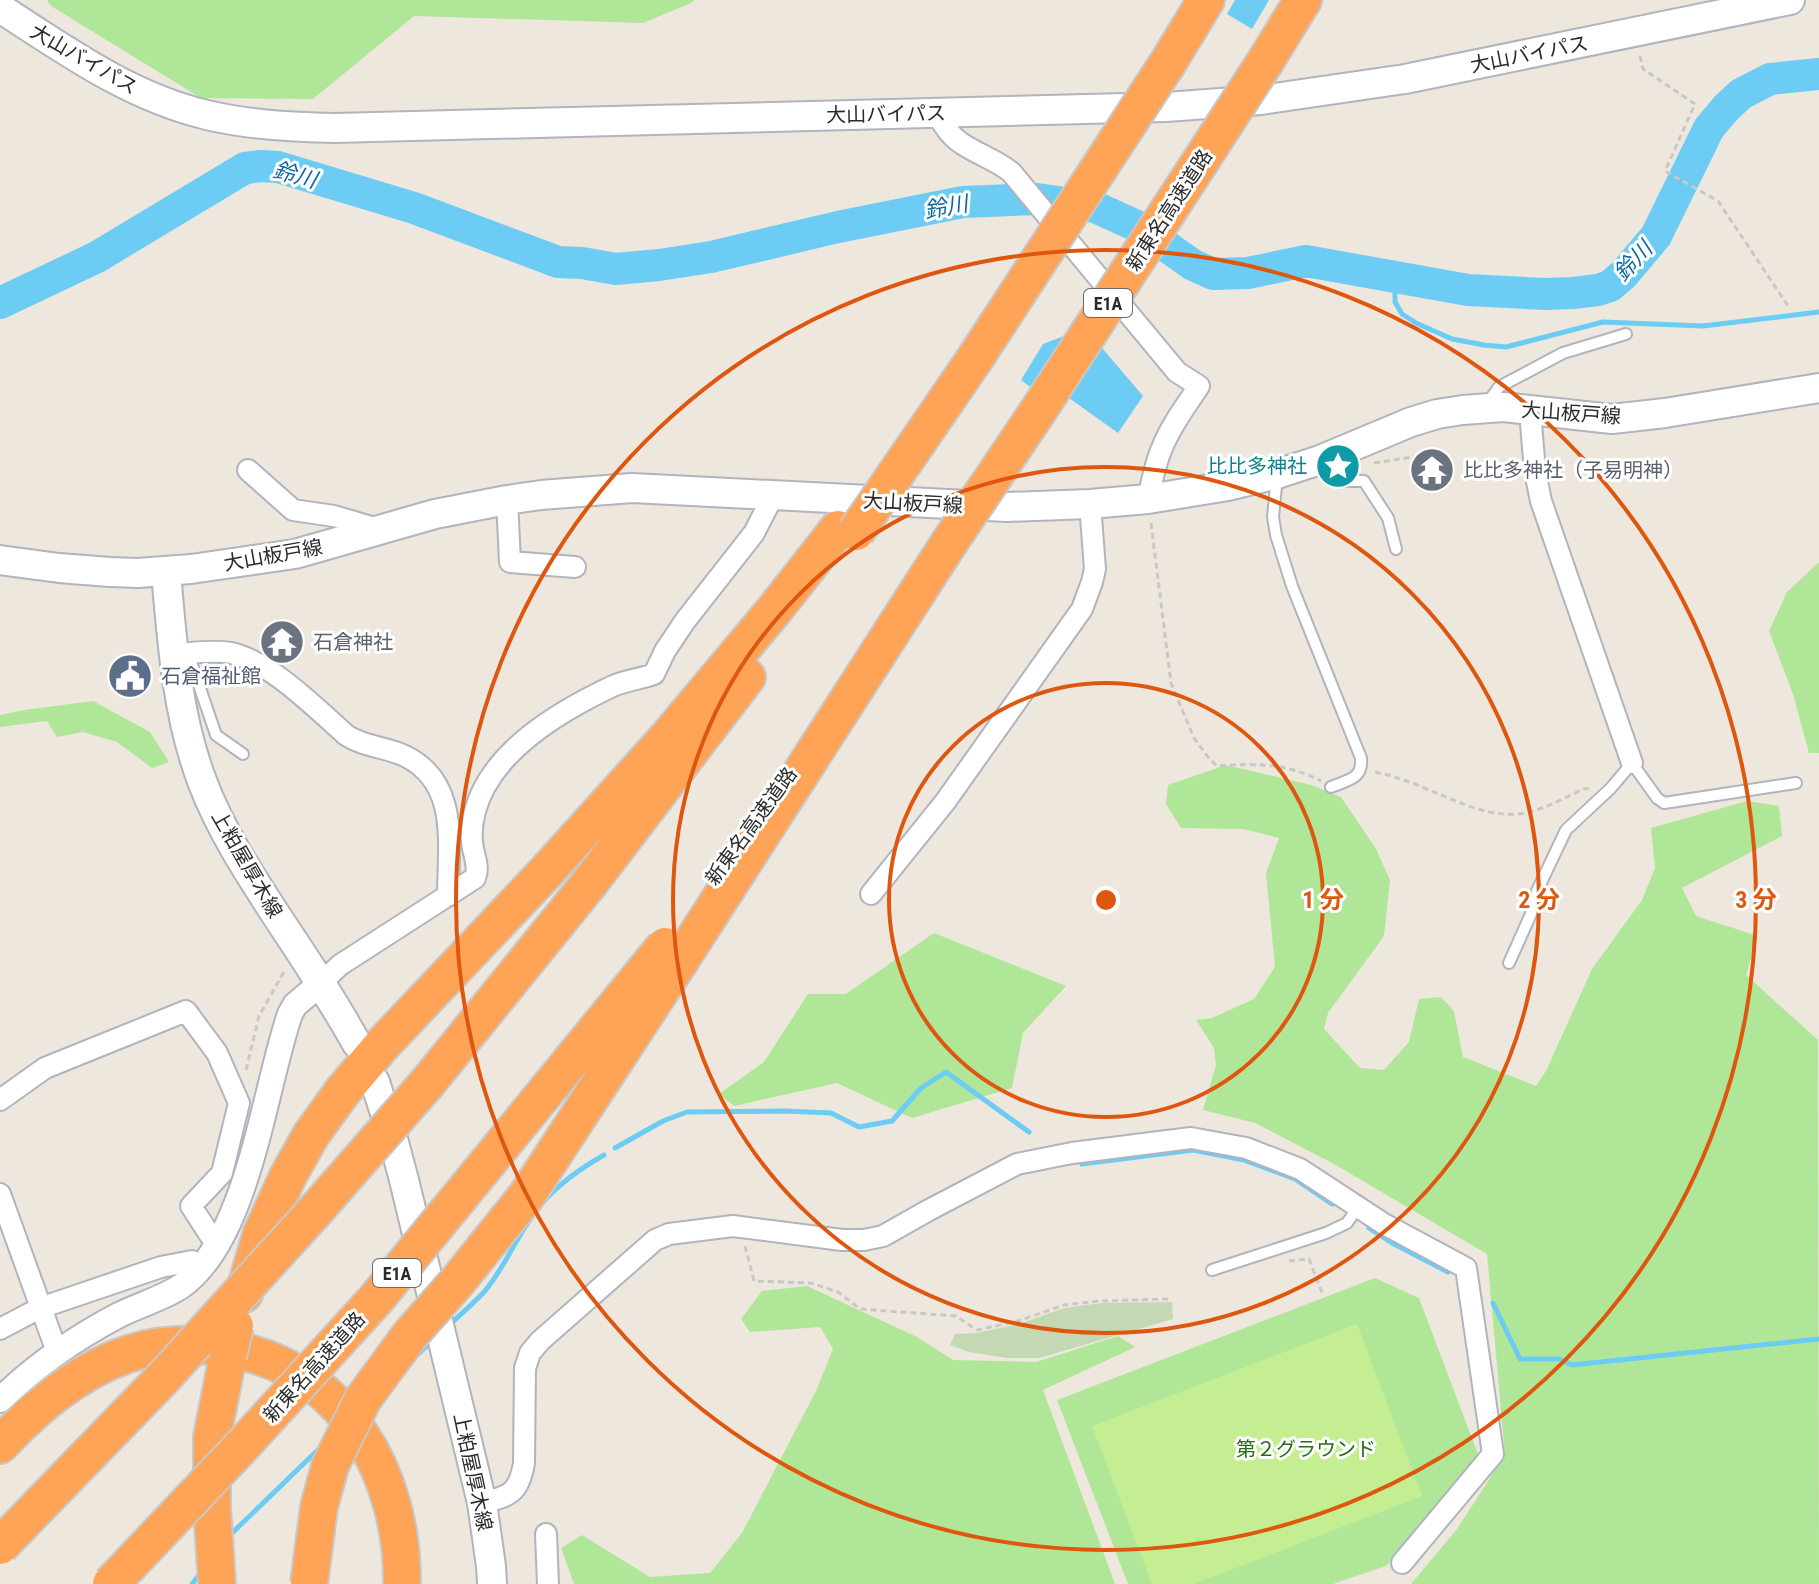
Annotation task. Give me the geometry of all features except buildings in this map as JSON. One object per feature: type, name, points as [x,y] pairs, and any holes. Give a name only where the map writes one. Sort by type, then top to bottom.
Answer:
[{"type":"highway","points":[[0,1546],[163,1378],[315,1211],[429,1081],[597,873],[976,357],[1206,0]]},
{"type":"highway","name":"新東名高速道路","points":[[111,1584],[376,1299],[673,954],[797,762],[1038,411],[1303,0]]},
{"type":"highway","points":[[217,1584],[212,1437],[232,1341],[261,1235],[311,1135],[382,1045],[536,883],[847,531]]},
{"type":"highway","points":[[309,1584],[319,1507],[330,1466],[363,1399],[410,1335],[527,1195],[673,954]]},
{"type":"highway","points":[[0,1445],[59,1391],[113,1360],[145,1349],[177,1345],[209,1345],[255,1354],[311,1382],[347,1417],[370,1450],[394,1510],[400,1543],[402,1584]]},
{"type":"main road","name":"大山バイパス","points":[[0,8],[94,68],[175,106],[241,122],[335,128],[1166,107],[1261,100],[1405,79],[1790,0]]},
{"type":"main road","name":"大山板戸線","points":[[0,560],[110,572],[166,572],[295,554],[435,514],[507,500],[632,488],[1007,507],[1148,499],[1228,486],[1277,474],[1423,418],[1463,410],[1490,407],[1612,419],[1819,388]]},
{"type":"main road","name":"上粕屋厚木線","points":[[166,572],[182,654],[184,716],[209,797],[239,859],[321,983],[357,1044]]},
{"type":"main road","name":"上粕屋厚木線","points":[[375,1082],[404,1180],[482,1503],[492,1584]]},
{"type":"street","points":[[936,113],[959,142],[999,162],[1011,172],[1177,372],[1199,386],[1161,448],[1148,499]]},
{"type":"street","points":[[1530,411],[1535,472],[1541,501],[1632,763]]},
{"type":"street","points":[[248,470],[293,510],[334,516],[382,530]]},
{"type":"street","points":[[0,1400],[57,1352],[91,1330],[180,1287],[201,1268],[217,1246],[246,1177],[295,1005],[340,965],[472,881],[477,874],[472,822],[480,795],[498,768],[533,733],[566,711],[614,686],[654,674],[685,621],[754,533],[773,496]]},
{"type":"street","points":[[507,500],[510,562],[575,567]]},
{"type":"street","points":[[871,894],[945,802],[1082,609],[1095,569],[1090,504]]},
{"type":"street","points":[[182,654],[232,653],[252,661],[286,682],[356,742],[402,755],[424,768],[443,796],[447,812],[448,896]]},
{"type":"street","points":[[0,1100],[45,1068],[186,1011],[214,1049],[239,1103],[222,1173],[191,1206],[217,1246]]},
{"type":"street","points":[[482,1503],[508,1496],[522,1477],[525,1368],[530,1353],[655,1240],[669,1234],[740,1227],[864,1240],[883,1236],[1017,1164],[1072,1153],[1191,1138],[1246,1148],[1300,1169],[1384,1224],[1466,1268],[1493,1454],[1402,1563]]},
{"type":"street","points":[[0,1194],[57,1352]]},
{"type":"street","points":[[0,1329],[40,1308],[161,1267],[192,1261],[201,1268]]},
{"type":"street","points":[[546,1534],[548,1584]]},
{"type":"lane","points":[[1490,407],[1491,398],[1499,387],[1563,353],[1626,334]]},
{"type":"lane","points":[[1320,460],[1331,477],[1341,481],[1364,481],[1388,518],[1396,549]]},
{"type":"lane","points":[[1277,474],[1273,517],[1276,535],[1292,586],[1361,758],[1362,768],[1358,775],[1331,787]]},
{"type":"lane","points":[[182,654],[216,735],[243,754]]},
{"type":"lane","points":[[1509,963],[1535,905],[1537,891],[1566,830],[1632,763],[1664,803],[1796,783]]},
{"type":"lane","points":[[1212,1270],[1326,1233],[1347,1223],[1358,1207]]},
{"type":"path","points":[[1634,33],[1643,69],[1695,104],[1665,171],[1718,201],[1790,309]]},
{"type":"path","points":[[1388,461],[1426,455]]},
{"type":"path","points":[[1148,499],[1171,683],[1194,738],[1217,766],[1259,763],[1292,769],[1331,787]]},
{"type":"path","points":[[1362,768],[1491,813],[1522,813],[1539,809],[1584,789],[1614,783]]},
{"type":"path","points":[[214,1049],[222,1045],[245,1073],[259,1016],[284,971],[293,962]]},
{"type":"path","points":[[740,1227],[754,1281],[811,1283],[838,1292],[860,1309],[956,1316],[977,1330],[1018,1321],[1064,1305],[1170,1299]]},
{"type":"path","points":[[1286,1262],[1309,1259],[1323,1295]]},
{"type":"green space","points":[[47,0],[694,0],[643,23],[414,16],[313,99],[201,98],[51,6]]},
{"type":"green space","points":[[1819,562],[1819,753],[1809,753],[1793,694],[1769,631],[1787,592]]},
{"type":"green space","points":[[93,701],[150,732],[169,762],[152,768],[117,742],[83,732],[57,737],[47,721],[0,727],[0,715]]},
{"type":"green space","points":[[1226,765],[1311,785],[1341,797],[1376,849],[1390,880],[1384,936],[1328,1013],[1324,1029],[1360,1068],[1384,1070],[1409,1042],[1419,999],[1441,997],[1454,1011],[1463,1057],[1536,1086],[1546,1071],[1592,969],[1642,900],[1655,868],[1651,828],[1747,801],[1779,806],[1782,836],[1682,888],[1696,916],[1758,936],[1746,975],[1818,1040],[1819,1584],[1411,1584],[1457,1529],[1505,1455],[1487,1254],[1334,1164],[1255,1123],[1203,1110],[1216,1065],[1214,1048],[1196,1020],[1212,1018],[1254,999],[1275,967],[1266,873],[1279,838],[1244,829],[1181,828],[1166,804],[1168,785]]},
{"type":"green space","points":[[934,933],[1066,986],[1023,1033],[1012,1088],[912,1118],[837,1083],[734,1106],[719,1094],[764,1062],[808,994],[846,994]]},
{"type":"green space","name":"第２グラウンド","points":[[1375,1278],[1419,1298],[1479,1457],[1386,1566],[1333,1584],[1128,1584],[1057,1400]]},
{"type":"green space","points":[[807,1286],[917,1337],[953,1360],[1036,1362],[1118,1336],[1135,1347],[1043,1390],[1115,1584],[574,1584],[561,1548],[582,1535],[650,1577],[710,1573],[742,1533],[816,1391],[833,1349],[820,1327],[750,1332],[741,1319],[762,1291]]},
{"type":"green space","points":[[1172,1302],[1173,1319],[1039,1358],[1007,1358],[969,1352],[950,1345],[955,1334],[977,1333],[1019,1324],[1064,1308],[1102,1303]]},
{"type":"green space","points":[[1357,1324],[1422,1496],[1194,1584],[1152,1584],[1092,1426]]},
{"type":"water","points":[[1235,0],[1269,0],[1252,29],[1227,14]]},
{"type":"water","points":[[1085,328],[1143,396],[1118,433],[1062,393],[1054,405],[1021,380],[1043,344]]},
{"type":"waterway","name":"鈴川","points":[[0,303],[97,257],[245,168],[261,166],[278,167],[414,208],[558,262],[616,269],[711,257],[963,202],[1037,199],[1095,207],[1139,227],[1193,265],[1213,274],[1248,273],[1306,261],[1468,290],[1545,294],[1598,290],[1610,286],[1624,274],[1656,236],[1709,128],[1726,108],[1741,94],[1770,79],[1819,74]]},
{"type":"waterway","points":[[1395,277],[1395,302],[1402,314],[1416,323],[1452,339],[1506,347],[1603,322],[1703,326],[1819,312]]},
{"type":"waterway","points":[[615,1148],[663,1121],[687,1112],[831,1113],[859,1127],[892,1121],[921,1088],[946,1072],[1029,1132]]},
{"type":"waterway","points":[[1082,1164],[1193,1150],[1244,1160],[1295,1179],[1332,1204]]},
{"type":"waterway","points":[[542,1203],[571,1177],[604,1155]]},
{"type":"waterway","points":[[448,1326],[491,1283],[531,1218]]},
{"type":"waterway","points":[[1369,1228],[1448,1272]]},
{"type":"waterway","points":[[1493,1303],[1520,1359],[1559,1359],[1572,1365],[1819,1339]]},
{"type":"waterway","points":[[413,1359],[432,1341]]},
{"type":"waterway","points":[[228,1537],[322,1446]]},
{"type":"waterway","points":[[192,1584],[203,1570]]},
{"type":"place","name":"比比多神社","points":[[1338,466]]},
{"type":"place","name":"比比多神社（子易明神）","points":[[1432,470]]},
{"type":"place","name":"石倉神社","points":[[282,642]]},
{"type":"place","name":"石倉福祉館","points":[[130,676]]}]
